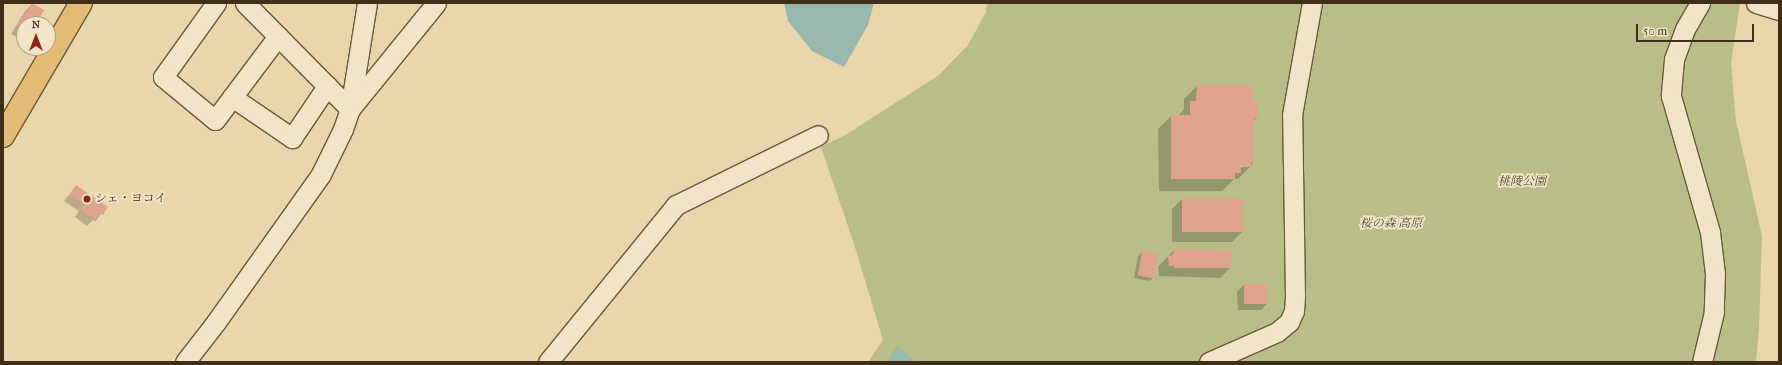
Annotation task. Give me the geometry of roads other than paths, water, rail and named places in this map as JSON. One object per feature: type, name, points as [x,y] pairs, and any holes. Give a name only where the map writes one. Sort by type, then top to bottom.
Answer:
[{"type":"main road","points":[[3,136],[77,5]]},
{"type":"street","points":[[216,3],[163,77],[215,120],[278,36]]},
{"type":"street","points":[[245,3],[350,109]]},
{"type":"street","points":[[185,362],[216,322],[321,174],[343,129],[350,109],[367,3]]},
{"type":"street","points":[[350,109],[436,3]]},
{"type":"street","points":[[1209,362],[1277,332],[1289,322],[1294,311],[1292,115],[1312,3]]},
{"type":"street","points":[[1700,3],[1685,29],[1674,59],[1671,96],[1710,232],[1715,274],[1714,312],[1702,362]]},
{"type":"street","points":[[1756,3],[1779,10]]},
{"type":"street","points":[[232,97],[292,138],[327,86]]},
{"type":"street","points":[[548,362],[676,205],[818,135]]},
{"type":"water","points":[[784,3],[874,3],[868,25],[844,67],[812,51],[788,21]]},
{"type":"water","points":[[897,346],[917,362],[887,362]]},
{"type":"place","name":"シェ・ヨコイ","points":[[87,199]]},
{"type":"park label","name":"桃陵公園","points":[[1522,182]]},
{"type":"park label","name":"桜の森 高原","points":[[1391,224]]}]
